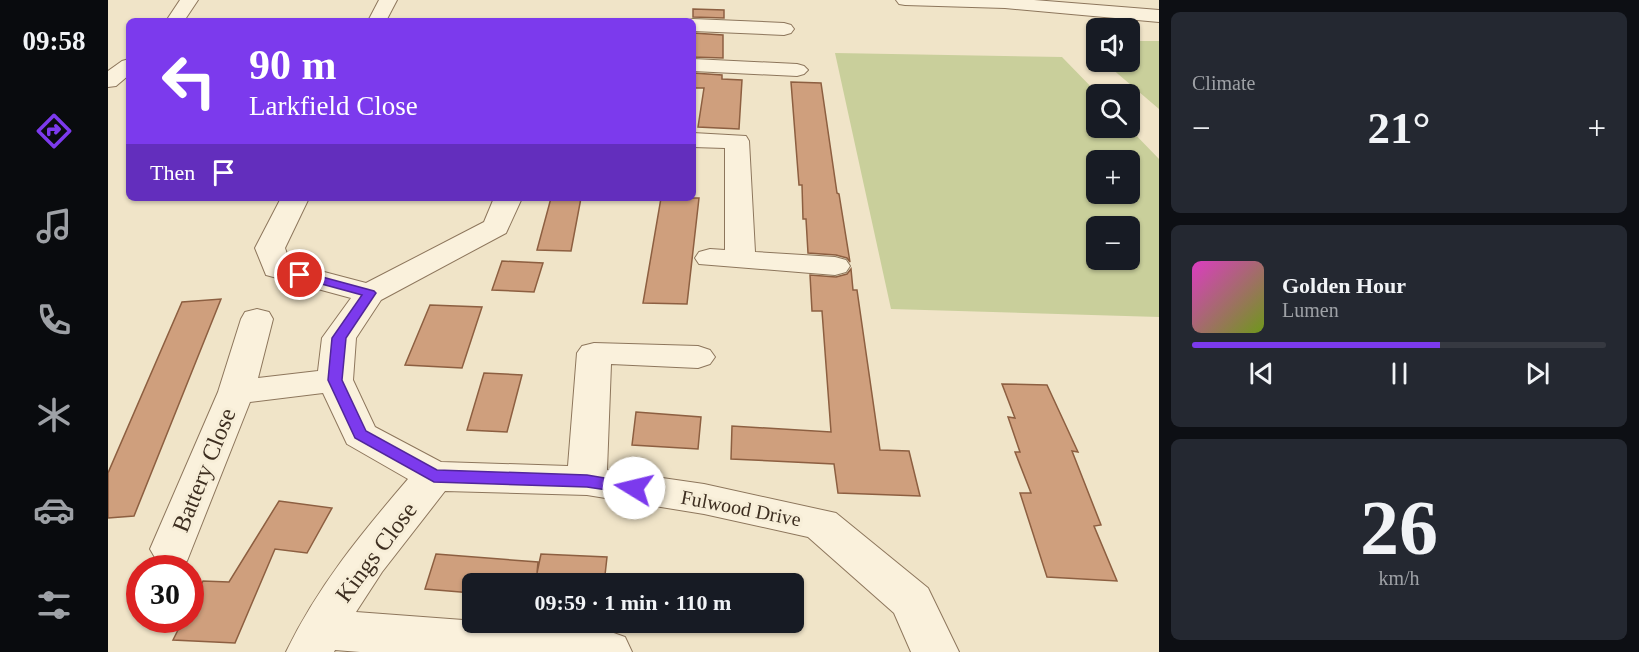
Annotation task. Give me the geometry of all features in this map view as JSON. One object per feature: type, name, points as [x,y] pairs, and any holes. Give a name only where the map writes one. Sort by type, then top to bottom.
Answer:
[{"type":"street","points":[[177,18],[189,0]]},
{"type":"street","points":[[379,18],[388,0]]},
{"type":"street","points":[[905,0],[1004,2],[1159,16]]},
{"type":"street","points":[[696,25],[784,28]]},
{"type":"street","points":[[756,28],[761,68]]},
{"type":"street","points":[[696,65],[797,70]]},
{"type":"street","points":[[108,81],[126,67]]},
{"type":"street","points":[[696,140],[737,141],[740,258]]},
{"type":"street","points":[[294,201],[270,248],[277,269],[370,293]]},
{"type":"street","name":"Fulwood Drive","points":[[507,201],[496,227],[370,293],[339,338],[335,380],[360,435],[434,476],[587,481],[704,499],[821,524],[912,601],[935,652]]},
{"type":"street","points":[[710,258],[740,258],[835,266]]},
{"type":"street","name":"Battery Close","points":[[172,549],[236,392],[257,319]]},
{"type":"street","points":[[587,481],[594,352],[698,357]]},
{"type":"street","name":"Battery Close","points":[[236,392],[335,380]]},
{"type":"street","name":"Kings Close","points":[[315,641],[372,552],[434,476]]},
{"type":"street","name":"Kings Close","points":[[315,641],[608,652]]},
{"type":"green space","points":[[1140,41],[1159,41],[1159,109],[1140,93],[1140,84],[1130,84],[1116,72],[1140,72]]},
{"type":"green space","points":[[835,53],[1062,57],[1088,84],[1086,84],[1086,138],[1139,138],[1159,159],[1159,317],[891,309]]},
{"type":"building","points":[[693,9],[724,10],[724,18],[693,17]]},
{"type":"building","points":[[696,33],[723,35],[723,58],[696,57]]},
{"type":"building","points":[[696,73],[722,75],[722,79],[742,80],[739,129],[698,127],[704,88],[696,88]]},
{"type":"building","points":[[791,82],[821,83],[850,262],[847,258],[836,255],[808,253],[806,219],[803,219],[802,185],[799,185]]},
{"type":"building","points":[[696,198],[699,198],[687,304],[643,303],[660,201],[696,201]]},
{"type":"building","points":[[550,201],[580,201],[571,251],[537,250]]},
{"type":"building","points":[[502,261],[543,263],[534,292],[492,290]]},
{"type":"building","points":[[851,269],[853,290],[857,290],[880,450],[909,451],[920,496],[838,493],[834,464],[731,459],[732,426],[831,432],[822,311],[812,311],[810,275],[836,277],[847,274]]},
{"type":"building","points":[[221,299],[134,516],[108,518],[108,473],[182,302]]},
{"type":"building","points":[[430,305],[482,307],[462,368],[405,365]]},
{"type":"building","points":[[484,373],[522,375],[507,432],[467,430]]},
{"type":"building","points":[[1002,384],[1047,385],[1078,452],[1072,451],[1101,525],[1094,526],[1117,581],[1047,577],[1020,493],[1031,493],[1015,452],[1020,452],[1008,417],[1015,418]]},
{"type":"building","points":[[636,412],[701,417],[698,449],[632,445]]},
{"type":"building","points":[[279,501],[332,508],[307,553],[275,549],[235,643],[173,640],[176,633],[204,633],[204,581],[229,582]]},
{"type":"building","points":[[436,554],[538,562],[537,573],[462,573],[462,592],[425,589]]},
{"type":"building","points":[[541,554],[607,557],[605,573],[537,573]]},
{"type":"route","points":[[300,275],[370,293],[339,338],[335,380],[360,435],[434,476],[587,481],[634,488]]}]
